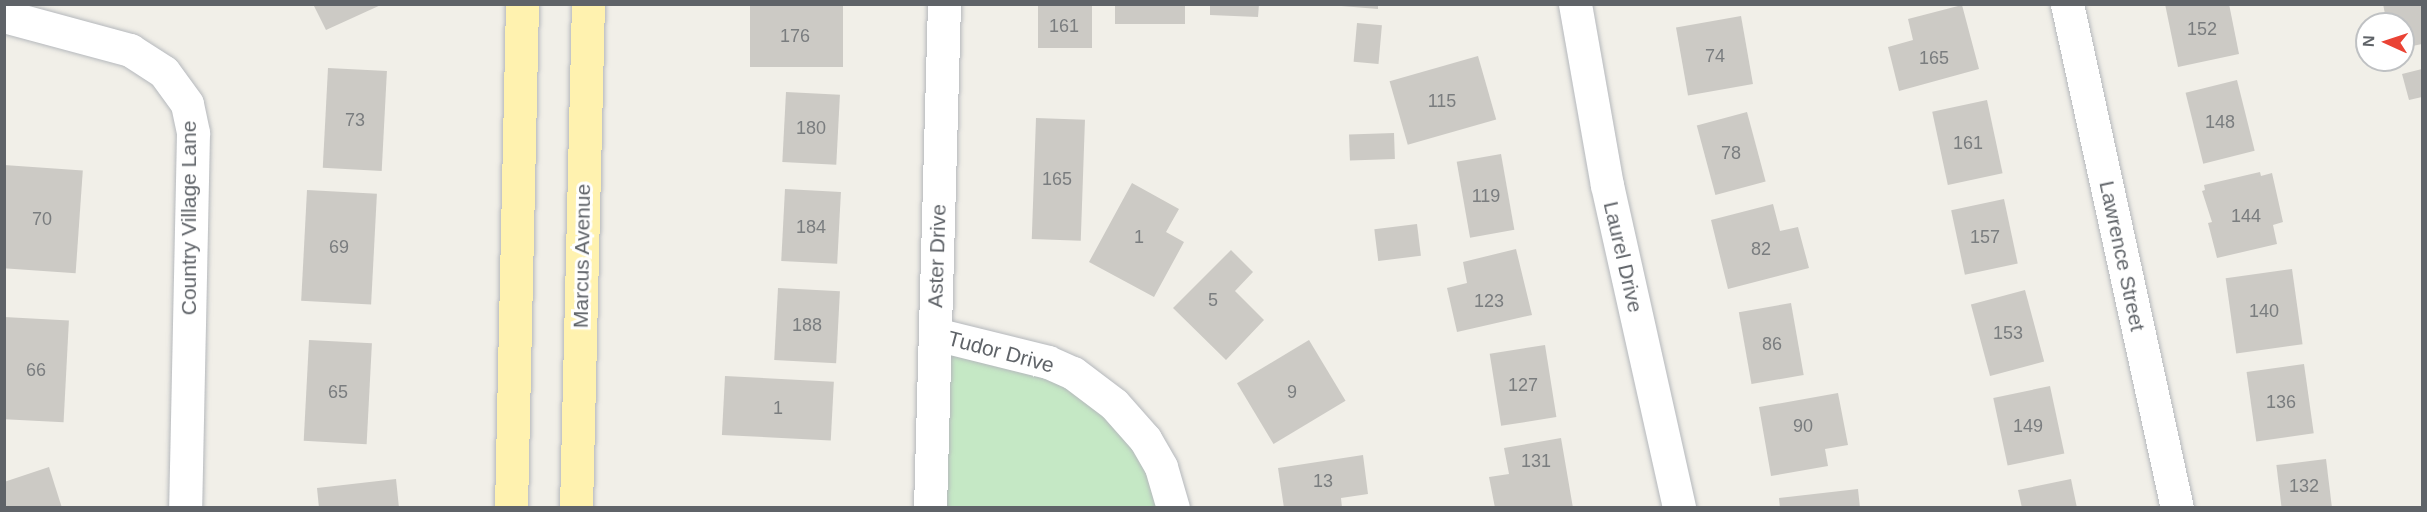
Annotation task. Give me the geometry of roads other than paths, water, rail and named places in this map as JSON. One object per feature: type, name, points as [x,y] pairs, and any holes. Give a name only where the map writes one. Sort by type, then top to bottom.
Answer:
[{"type":"main road","points":[[511,507],[522,4]]},
{"type":"main road","name":"Marcus Avenue","points":[[576,507],[588,4]]},
{"type":"street","name":"Aster Drive","points":[[930,507],[944,4]]},
{"type":"street","name":"Laurel Drive","points":[[1575,4],[1607,185],[1679,507]]},
{"type":"street","name":"Lawrence Street","points":[[2067,4],[2177,507]]},
{"type":"street","name":"Country Village Lane","points":[[4,16],[130,50],[164,72],[188,104],[193,133],[185,507]]},
{"type":"street","name":"Tudor Drive","points":[[935,334],[1048,362],[1073,373],[1114,404],[1145,439],[1161,467],[1173,507]]}]
